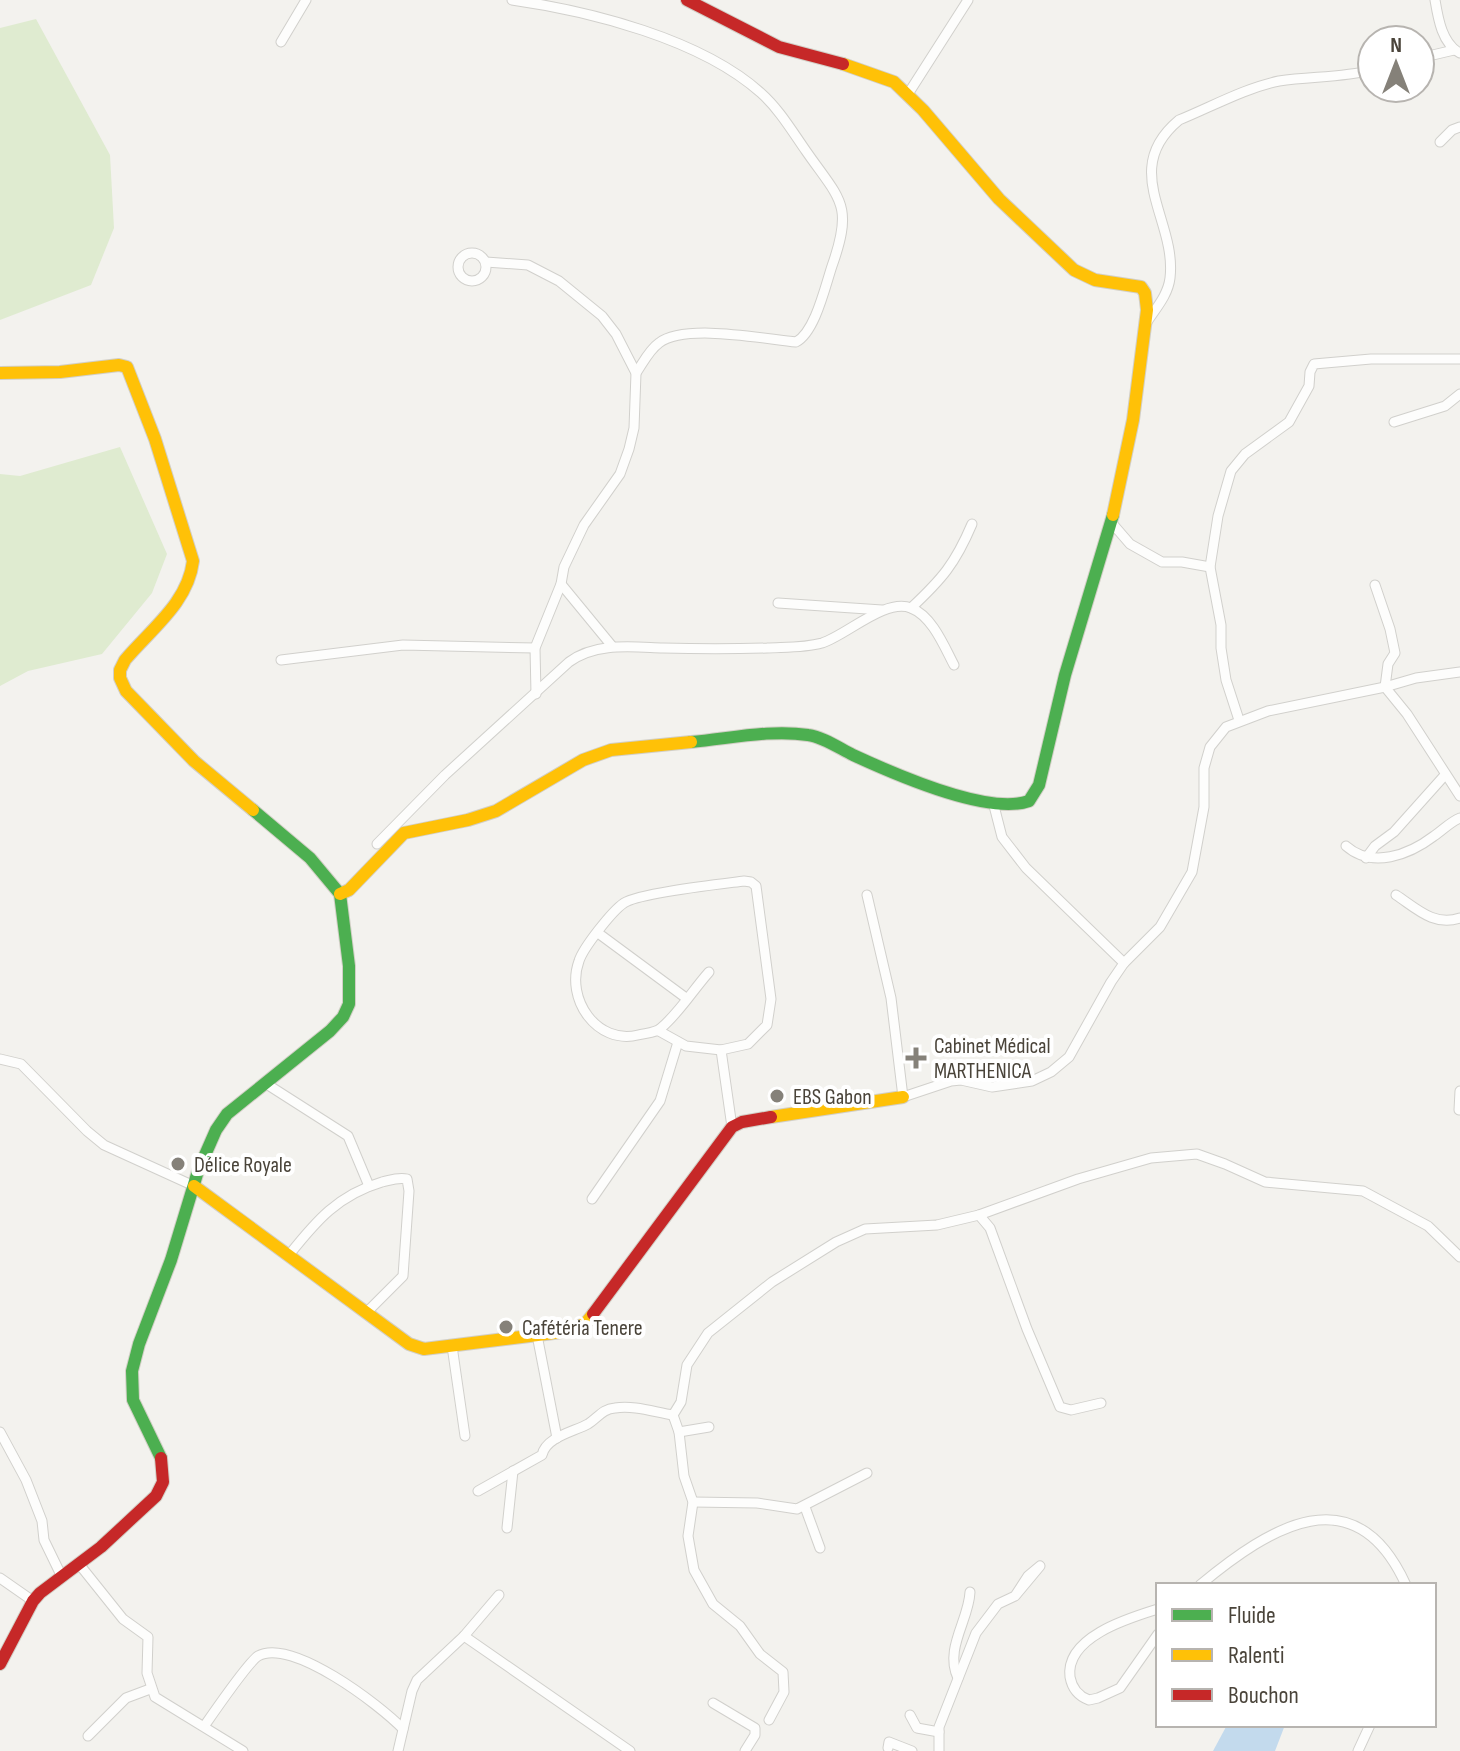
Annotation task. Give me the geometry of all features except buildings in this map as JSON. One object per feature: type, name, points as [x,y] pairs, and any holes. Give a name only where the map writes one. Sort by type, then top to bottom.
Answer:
[{"type":"street","points":[[281,42],[306,0]]},
{"type":"street","points":[[512,0],[624,25],[700,54],[737,74],[777,110],[841,201],[841,239],[812,322],[801,340],[678,335],[659,342],[636,373]]},
{"type":"street","points":[[340,894],[349,890],[404,833],[496,811],[592,756],[626,747],[777,734],[810,735],[926,787],[993,802],[1021,804],[1029,801],[1039,785],[1065,675],[1111,522],[1138,395],[1147,301],[1141,287],[1095,280],[1074,270],[999,199],[908,94],[894,82],[869,71],[779,47],[687,0]]},
{"type":"street","points":[[908,94],[968,0]]},
{"type":"street","points":[[1435,0],[1441,28],[1457,51],[1436,55]]},
{"type":"street","points":[[1146,324],[1166,292],[1170,278],[1169,254],[1154,201],[1150,166],[1158,146],[1171,127],[1179,120],[1261,86],[1356,74]]},
{"type":"street","points":[[1440,142],[1460,127]]},
{"type":"street","points":[[486,262],[528,265],[559,281],[602,316],[616,334],[636,373],[634,428],[629,449],[620,474],[572,546],[561,584],[535,648],[536,694]]},
{"type":"street","points":[[1239,720],[1226,680],[1221,625],[1210,567],[1218,516],[1231,471],[1245,454],[1289,422],[1309,386],[1314,364],[1371,359],[1460,359]]},
{"type":"street","points":[[0,373],[127,367],[172,491],[193,570],[170,609],[125,658],[120,670],[121,682],[133,700],[199,766],[302,852],[340,894],[350,1002],[324,1037],[235,1106],[219,1123],[194,1186],[132,1376],[135,1407],[166,1467],[165,1480],[156,1496],[33,1601],[0,1664]]},
{"type":"street","points":[[1394,422],[1445,406],[1460,394]]},
{"type":"street","points":[[1111,522],[1130,544],[1162,562],[1210,567]]},
{"type":"street","points":[[911,608],[950,568],[972,524]]},
{"type":"street","points":[[561,584],[612,646]]},
{"type":"street","points":[[1375,585],[1395,653],[1388,664],[1385,687],[1407,714],[1460,796]]},
{"type":"street","points":[[778,603],[883,610],[911,608],[923,616],[937,633],[954,665]]},
{"type":"street","points":[[377,844],[445,775],[576,657],[612,646],[718,649],[814,645],[835,638],[883,610]]},
{"type":"street","points":[[281,660],[403,645],[535,648]]},
{"type":"street","points":[[0,1059],[21,1064],[104,1145],[194,1186],[416,1347],[452,1346],[574,1329],[592,1316],[732,1127],[763,1118],[903,1097],[951,1081],[961,1080],[992,1087],[1042,1078],[1069,1057],[1124,963],[1160,927],[1192,872],[1204,807],[1204,768],[1210,747],[1226,727],[1268,711],[1416,678],[1460,672]]},
{"type":"street","points":[[1366,858],[1445,775]]},
{"type":"street","points":[[993,802],[1002,837],[1026,868],[1124,963]]},
{"type":"street","points":[[1346,846],[1356,855],[1366,858],[1388,858],[1412,850],[1460,818]]},
{"type":"street","points":[[659,1031],[678,1042],[721,1050],[748,1044],[761,1032],[770,1018],[771,999],[759,900],[754,884],[744,881],[635,899],[624,903],[598,933],[578,961],[576,988],[582,1008],[596,1025],[615,1037],[628,1038],[659,1031],[709,972]]},
{"type":"street","points":[[867,895],[894,1014],[903,1097]]},
{"type":"street","points":[[1396,895],[1436,921],[1460,918]]},
{"type":"street","points":[[598,933],[686,998]]},
{"type":"street","points":[[592,1199],[660,1101],[678,1042]]},
{"type":"street","points":[[721,1050],[732,1127]]},
{"type":"street","points":[[265,1083],[348,1136],[369,1186]]},
{"type":"street","points":[[1459,1110],[1460,1091]]},
{"type":"street","points":[[673,1415],[681,1402],[687,1365],[708,1333],[755,1294],[836,1242],[865,1229],[923,1227],[979,1215],[1101,1172],[1163,1156],[1197,1154],[1265,1182],[1363,1191],[1428,1226],[1460,1257]]},
{"type":"street","points":[[289,1255],[334,1204],[369,1186],[404,1178],[409,1191],[403,1276],[367,1312]]},
{"type":"street","points":[[979,1215],[990,1228],[1060,1407],[1071,1410],[1101,1403]]},
{"type":"street","points":[[537,1335],[557,1438]]},
{"type":"street","points":[[452,1346],[465,1436]]},
{"type":"street","points":[[478,1491],[542,1455],[543,1450],[557,1438],[586,1425],[605,1410],[631,1408],[673,1415]]},
{"type":"street","points":[[673,1415],[679,1432],[682,1465],[693,1502],[688,1536],[699,1582],[713,1604],[740,1626],[760,1654],[783,1672],[784,1692],[769,1720]]},
{"type":"street","points":[[679,1432],[709,1427]]},
{"type":"street","points":[[0,1432],[26,1480],[42,1521],[44,1540],[61,1575]]},
{"type":"street","points":[[507,1528],[513,1471]]},
{"type":"street","points":[[693,1502],[757,1503],[788,1509],[805,1507],[867,1473]]},
{"type":"street","points":[[805,1507],[820,1548]]},
{"type":"street","points":[[1202,1583],[1236,1555],[1273,1533],[1295,1526],[1337,1520],[1355,1525],[1372,1535],[1390,1554],[1405,1583]]},
{"type":"street","points":[[79,1564],[123,1619],[148,1637],[150,1689],[163,1703],[205,1725],[243,1751]]},
{"type":"street","points":[[0,1578],[33,1601]]},
{"type":"street","points":[[958,1678],[954,1671],[954,1651],[970,1603],[970,1592]]},
{"type":"street","points":[[398,1751],[417,1680],[464,1636],[499,1595]]},
{"type":"street","points":[[939,1751],[939,1732],[976,1633],[998,1604],[1015,1596]]},
{"type":"street","points":[[1156,1610],[1131,1618],[1083,1644],[1071,1661],[1070,1677],[1074,1689],[1089,1700],[1118,1689],[1156,1637]]},
{"type":"street","points":[[464,1636],[630,1751]]},
{"type":"street","points":[[205,1725],[254,1659],[274,1652],[303,1658],[363,1697],[403,1729]]},
{"type":"street","points":[[88,1736],[126,1698],[150,1689]]},
{"type":"street","points":[[713,1703],[755,1728],[755,1735],[745,1751]]},
{"type":"street","points":[[910,1715],[917,1728],[939,1732]]},
{"type":"street","points":[[1358,1751],[1369,1727]]},
{"type":"street","points":[[888,1748],[889,1742],[912,1751]]},
{"type":"green space","points":[[36,19],[110,155],[114,228],[91,285],[0,320],[0,28]]},
{"type":"green space","points":[[120,447],[167,554],[152,593],[102,654],[28,671],[0,686],[0,474],[20,476]]},
{"type":"water","points":[[1226,1727],[1284,1727],[1275,1751],[1213,1751]]},
{"type":"traffic: fast","points":[[691,742],[764,734],[808,735],[891,772],[966,798],[990,803],[1029,801],[1039,785],[1065,675],[1113,515]]},
{"type":"traffic: fast","points":[[161,1458],[133,1400],[132,1371],[198,1171],[216,1130],[227,1114],[330,1031],[343,1017],[349,1004],[349,966],[340,894],[310,858],[253,810]]},
{"type":"traffic: slow","points":[[843,64],[894,82],[923,110],[999,199],[1074,270],[1095,280],[1141,287],[1145,293],[1147,310],[1133,420],[1113,515]]},
{"type":"traffic: slow","points":[[0,373],[127,367],[155,439],[193,561],[190,576],[176,603],[125,660],[120,678],[126,691],[194,761],[253,810]]},
{"type":"traffic: slow","points":[[340,894],[349,890],[404,833],[496,811],[583,760],[611,750],[691,742]]},
{"type":"traffic: slow","points":[[771,1117],[903,1097]]},
{"type":"traffic: slow","points":[[194,1186],[409,1344],[424,1349],[562,1332],[585,1324],[593,1314]]},
{"type":"traffic: jam","points":[[687,0],[779,47],[843,64]]},
{"type":"traffic: jam","points":[[593,1314],[732,1127],[771,1117]]},
{"type":"traffic: jam","points":[[0,1664],[40,1593],[101,1547],[156,1496],[163,1482],[161,1458]]},
{"type":"place","name":"Cabinet Médical MARTHENICA","points":[[916,1058]]},
{"type":"place","name":"EBS Gabon","points":[[777,1096]]},
{"type":"place","name":"Délice Royale","points":[[178,1164]]},
{"type":"place","name":"Cafétéria Tenere","points":[[506,1327]]}]
